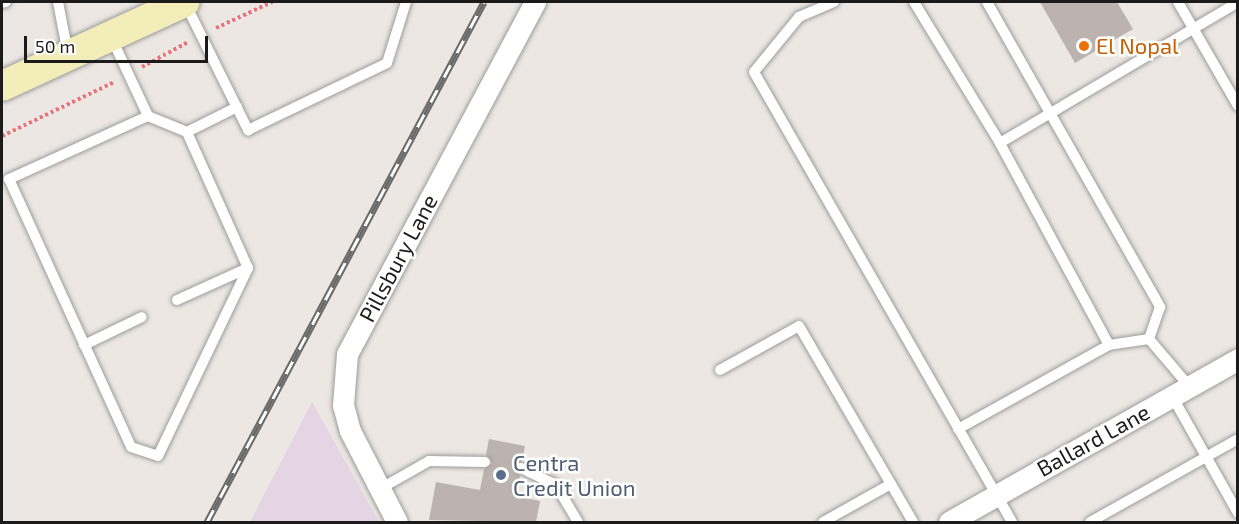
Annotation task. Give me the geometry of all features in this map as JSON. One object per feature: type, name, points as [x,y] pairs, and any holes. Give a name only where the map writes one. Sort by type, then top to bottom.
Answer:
[{"type":"main road","points":[[2,86],[185,2]]},
{"type":"street","name":"Pillsbury Lane","points":[[397,522],[378,490],[343,405],[347,354],[535,2]]},
{"type":"street","name":"Ballard Lane","points":[[949,522],[1238,359]]},
{"type":"lane","points":[[2,3],[6,2]]},
{"type":"lane","points":[[58,2],[68,56]]},
{"type":"lane","points":[[185,2],[248,130],[387,63],[406,2]]},
{"type":"lane","points":[[834,2],[799,17],[754,72],[1012,522]]},
{"type":"lane","points":[[914,2],[1000,143],[1109,345]]},
{"type":"lane","points":[[987,2],[1160,307],[1149,339]]},
{"type":"lane","points":[[1178,2],[1238,106]]},
{"type":"lane","points":[[1000,143],[1238,2]]},
{"type":"lane","points":[[110,36],[148,116],[187,132],[248,268],[158,456],[131,447],[9,179],[148,116]]},
{"type":"lane","points":[[187,132],[237,107]]},
{"type":"lane","points":[[177,300],[248,268]]},
{"type":"lane","points":[[84,345],[142,316]]},
{"type":"lane","points":[[720,370],[799,326],[913,522]]},
{"type":"lane","points":[[958,429],[1109,345],[1149,339]]},
{"type":"lane","points":[[1149,339],[1181,391],[1206,456],[1238,513]]},
{"type":"lane","points":[[1090,522],[1238,439]]},
{"type":"lane","points":[[378,490],[429,461],[485,462]]},
{"type":"lane","points":[[521,468],[556,485],[578,522]]},
{"type":"lane","points":[[823,522],[891,484]]},
{"type":"shaded area","points":[[312,402],[379,522],[250,522]]},
{"type":"building","name":"El Nopal","points":[[1040,2],[1117,2],[1133,29],[1075,63]]},
{"type":"building","name":"Centra Credit Union","points":[[489,439],[525,446],[522,461],[514,468],[520,476],[516,496],[540,501],[536,522],[429,520],[436,482],[480,490],[484,469],[492,463],[486,455]]},
{"type":"railway","points":[[207,522],[484,2]]},
{"type":"place","name":"El Nopal","points":[[1084,46]]},
{"type":"place","name":"Centra Credit Union","points":[[501,475]]}]
